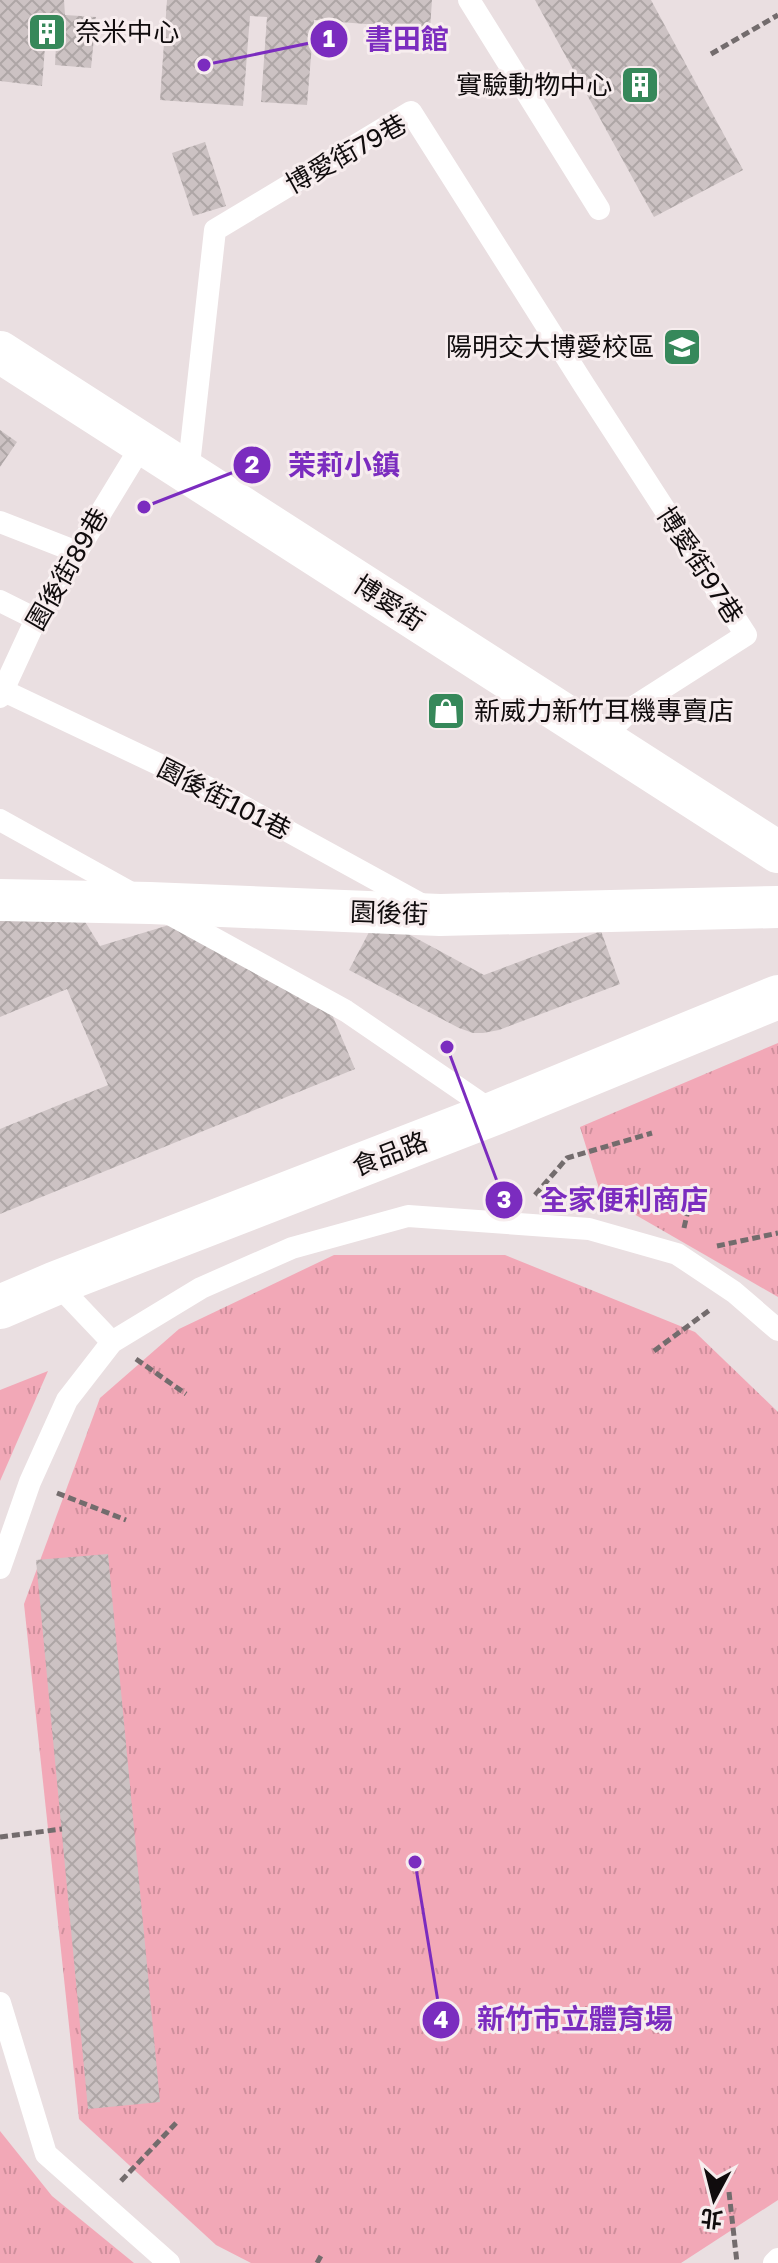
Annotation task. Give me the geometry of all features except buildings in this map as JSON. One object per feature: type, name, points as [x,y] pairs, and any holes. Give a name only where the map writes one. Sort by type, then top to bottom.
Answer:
[{"type":"street","name":"博愛街","points":[[0,352],[778,852]]},
{"type":"street","name":"園後街","points":[[0,900],[440,915],[778,907]]},
{"type":"street","name":"食品路","points":[[5,1299],[56,1283],[495,1113],[778,997]]},
{"type":"lane","points":[[469,0],[599,209]]},
{"type":"lane","name":"博愛街79巷","points":[[188,474],[215,230],[411,112],[584,385]]},
{"type":"lane","name":"博愛街97巷","points":[[584,385],[746,635],[635,706],[601,739]]},
{"type":"lane","name":"園後街89巷","points":[[2,694],[36,619],[142,445]]},
{"type":"lane","points":[[0,522],[77,552]]},
{"type":"lane","points":[[0,601],[36,619]]},
{"type":"lane","name":"園後街101巷","points":[[2,694],[215,791],[440,915]]},
{"type":"lane","points":[[0,820],[346,1011],[495,1113]]},
{"type":"lane","points":[[0,1568],[30,1482],[67,1400],[112,1342],[201,1288],[292,1248],[408,1216],[589,1229],[677,1254],[734,1292],[778,1330]]},
{"type":"lane","points":[[56,1283],[112,1342]]},
{"type":"lane","points":[[0,2003],[46,2154],[169,2263]]},
{"type":"path","points":[[711,54],[778,15]]},
{"type":"path","points":[[511,1223],[567,1158],[652,1133]]},
{"type":"path","points":[[677,1254],[778,1233]]},
{"type":"path","points":[[654,1351],[734,1292]]},
{"type":"path","points":[[112,1342],[186,1394]]},
{"type":"path","points":[[30,1482],[126,1520]]},
{"type":"path","points":[[0,1837],[62,1829]]},
{"type":"path","points":[[101,2203],[178,2121]]},
{"type":"path","points":[[729,2192],[737,2263]]},
{"type":"path","points":[[317,2263],[322,2254]]},
{"type":"green space","points":[[778,1043],[778,1297],[601,1195],[580,1127]]},
{"type":"green space","points":[[334,1255],[505,1255],[695,1332],[778,1412],[778,2200],[681,2263],[251,2263],[216,2245],[79,2119],[24,1604],[100,1398],[179,1329]]},
{"type":"green space","points":[[48,1371],[0,1481],[0,1390]]},
{"type":"green space","points":[[0,2131],[52,2196],[134,2263],[0,2263]]},
{"type":"place","name":"奈米中心","points":[[47,32]]},
{"type":"place","name":"書田館","points":[[204,65]]},
{"type":"place","name":"實驗動物中心","points":[[640,85]]},
{"type":"place","name":"陽明交大博愛校區","points":[[682,347]]},
{"type":"place","name":"茉莉小鎮","points":[[144,507]]},
{"type":"place","name":"新威力新竹耳機專賣店","points":[[446,711]]},
{"type":"place","name":"全家便利商店","points":[[447,1047]]},
{"type":"place","name":"新竹市立體育場","points":[[415,1862]]}]
